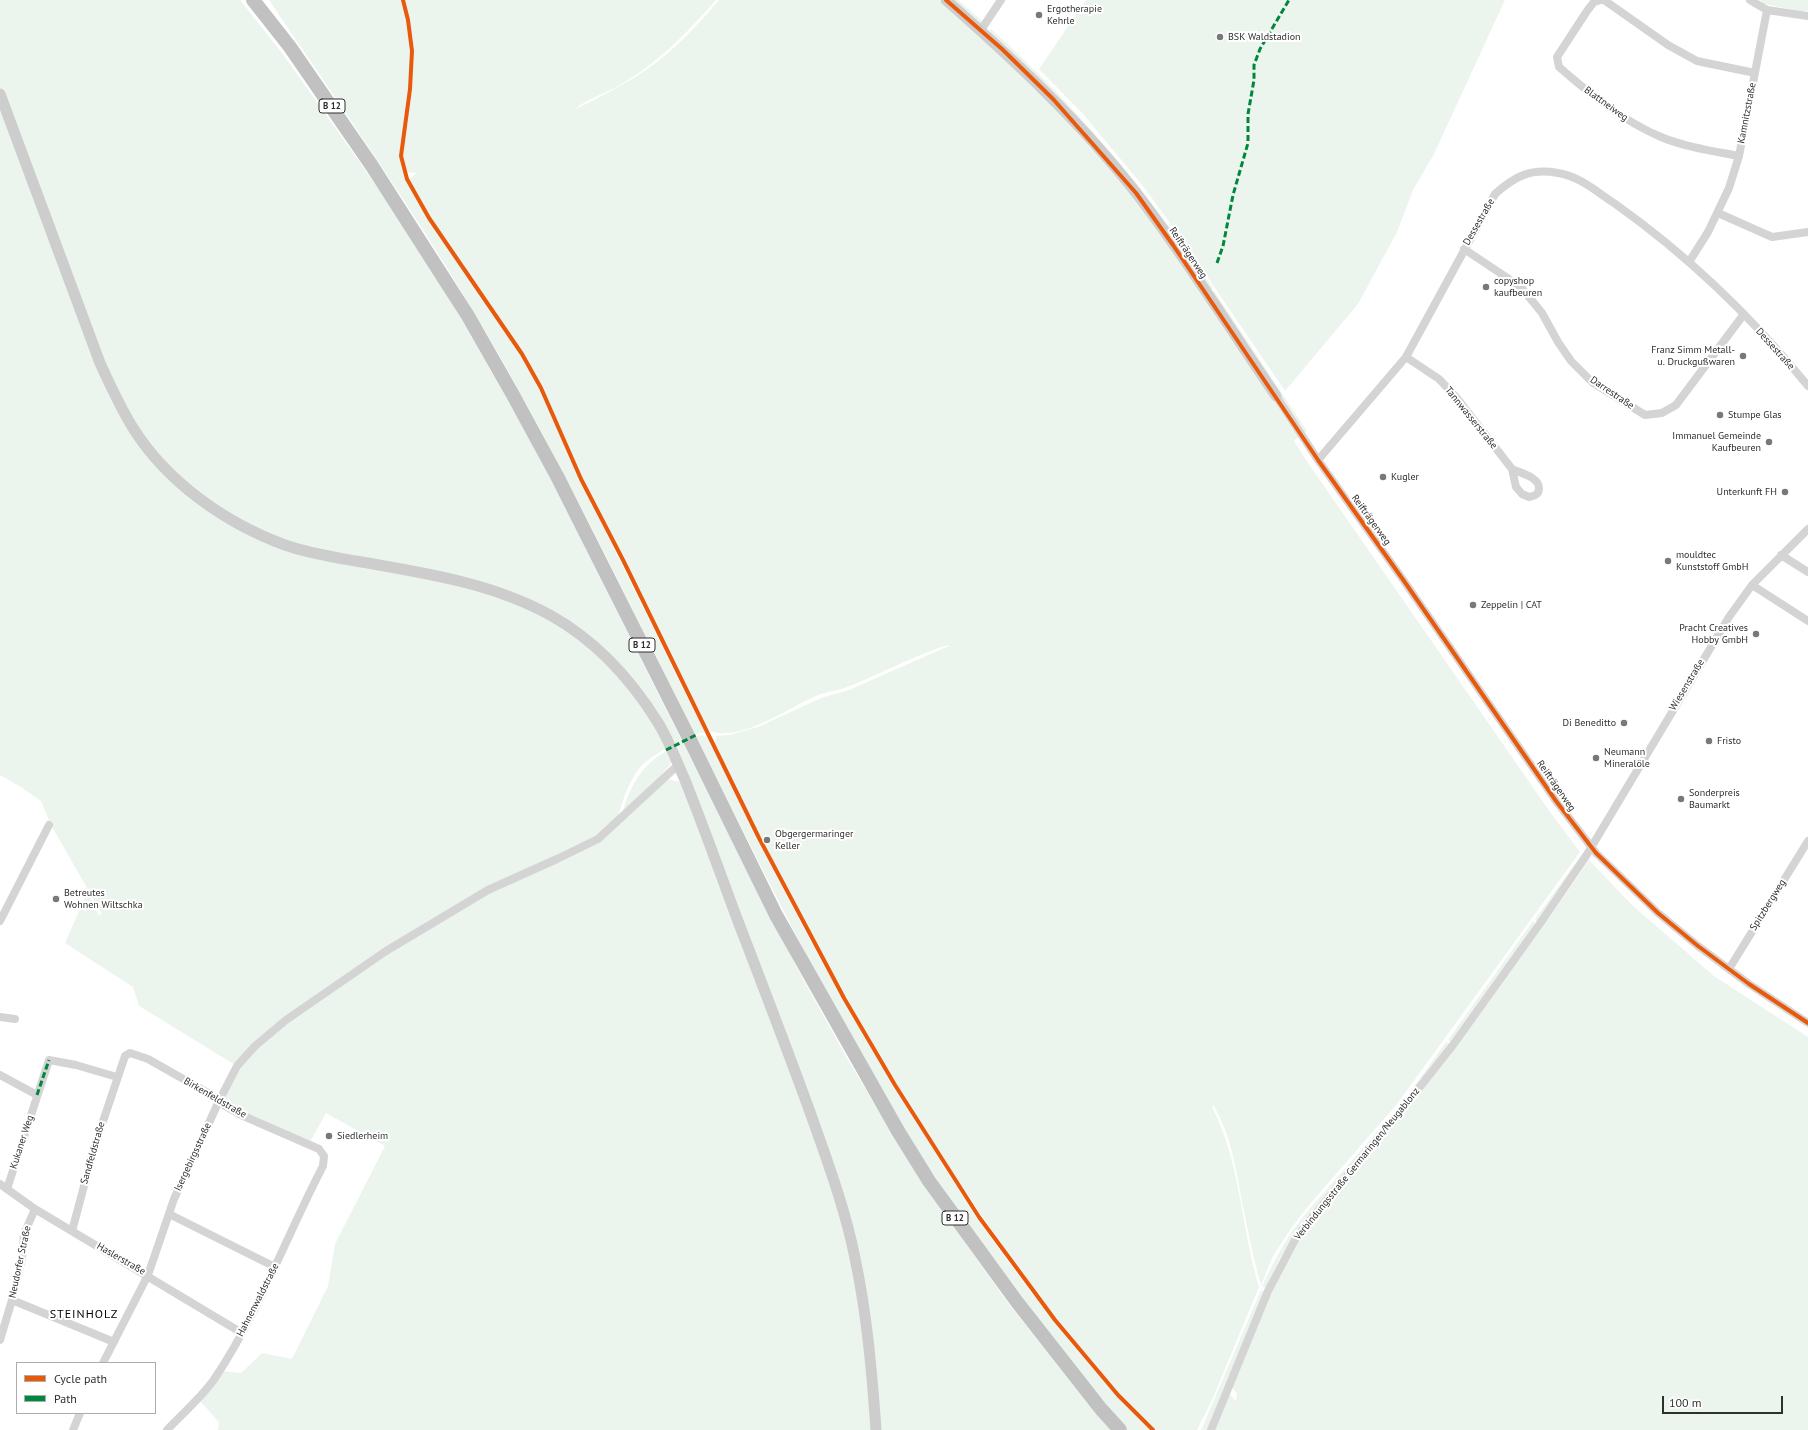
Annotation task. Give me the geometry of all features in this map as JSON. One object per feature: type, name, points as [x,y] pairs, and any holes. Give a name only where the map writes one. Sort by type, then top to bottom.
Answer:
[{"type":"highway","name":"B 12","points":[[243,0],[290,47]]},
{"type":"highway","name":"B 12","points":[[253,0],[290,47],[338,114],[468,316],[557,476],[776,915],[898,1131],[929,1181],[1017,1302],[1101,1409],[1120,1430]]},
{"type":"highway","points":[[263,0],[290,47]]},
{"type":"main road","name":"Reifträgerweg","points":[[946,0],[981,30],[1053,99],[1136,194],[1170,240],[1276,396]]},
{"type":"main road","points":[[0,94],[100,363],[118,402],[134,429],[155,458],[179,482],[211,507],[246,528],[288,546],[350,560],[466,582],[505,594],[550,615],[583,637],[610,661],[633,686],[658,723],[670,744],[698,814],[804,1097],[842,1206],[855,1255],[867,1321],[872,1360],[876,1430]]},
{"type":"street","points":[[981,30],[1001,0]]},
{"type":"street","name":"Blattneiweg","points":[[1739,156],[1698,148],[1662,137],[1633,123],[1608,106],[1559,67],[1557,58],[1594,2],[1603,0],[1668,45],[1697,61],[1755,73]]},
{"type":"street","points":[[1750,0],[1767,10],[1808,16]]},
{"type":"street","name":"Kamnitzstraße","points":[[1689,262],[1718,213],[1729,188],[1739,156],[1755,73],[1760,55],[1767,10]]},
{"type":"street","name":"Dessestraße","points":[[1318,460],[1406,357],[1495,194],[1508,182],[1518,176],[1537,172],[1559,173],[1582,181],[1624,211],[1689,262],[1744,314],[1808,386]]},
{"type":"street","points":[[1718,213],[1772,237],[1808,232]]},
{"type":"street","name":"Darrestraße","points":[[1464,249],[1521,287],[1542,314],[1571,361],[1592,382],[1645,415],[1662,413],[1676,405],[1744,314]]},
{"type":"street","name":"Tannwasserstraße","points":[[1406,357],[1439,379],[1456,397],[1512,469]]},
{"type":"street","name":"Reifträgerweg","points":[[1276,396],[1318,460],[1404,581],[1556,801],[1591,848],[1658,913],[1729,969],[1808,1023]]},
{"type":"street","name":"Wiesenstraße","points":[[1586,856],[1717,636],[1752,585],[1808,529]]},
{"type":"street","points":[[1781,555],[1808,572]]},
{"type":"street","points":[[1752,585],[1808,621]]},
{"type":"street","name":"Isergebirgsstraße","points":[[104,1362],[148,1275],[169,1214],[219,1101],[237,1066],[255,1046],[292,1016],[386,951],[488,890],[571,853],[598,839],[678,765]]},
{"type":"street","points":[[0,921],[49,825]]},
{"type":"street","name":"Spitzbergweg","points":[[1729,969],[1808,841]]},
{"type":"street","name":"Verbindungsstraße Germaringen/Neugablonz","points":[[1211,1430],[1268,1292],[1282,1262],[1297,1236],[1404,1107],[1453,1045],[1586,856]]},
{"type":"street","points":[[0,1018],[15,1019]]},
{"type":"street","name":"Birkenfeldstraße","points":[[117,1077],[125,1056],[130,1053],[148,1059],[215,1097],[241,1115],[319,1149],[324,1156]]},
{"type":"street","name":"Kukaner Weg","points":[[3,1186],[50,1060],[76,1065],[117,1077]]},
{"type":"street","points":[[0,1075],[36,1095]]},
{"type":"street","name":"Sandfeldstraße","points":[[72,1231],[95,1145],[117,1077]]},
{"type":"street","name":"Hahnenwaldstraße","points":[[167,1430],[214,1380],[242,1333],[264,1293],[323,1166],[324,1156]]},
{"type":"street","name":"Haslerstraße","points":[[3,1186],[35,1209],[148,1275],[242,1333]]},
{"type":"street","name":"Neudorfer Straße","points":[[0,1340],[12,1300],[22,1258],[24,1234],[35,1209]]},
{"type":"street","points":[[169,1214],[275,1267]]},
{"type":"street","points":[[12,1300],[114,1342]]},
{"type":"street","points":[[73,1430],[80,1414]]},
{"type":"shaded area","points":[[0,0],[240,0],[282,53],[415,242],[463,322],[552,478],[642,662],[797,968],[848,1060],[894,1136],[966,1244],[1011,1307],[1098,1413],[1114,1430],[881,1430],[876,1360],[858,1255],[703,814],[676,744],[637,684],[580,640],[631,688],[668,747],[644,763],[639,769],[628,788],[618,817],[667,779],[681,782],[760,989],[839,1206],[859,1297],[873,1430],[218,1430],[219,1422],[198,1399],[222,1371],[241,1373],[262,1353],[292,1359],[328,1286],[335,1244],[385,1146],[326,1113],[309,1144],[219,1101],[237,1066],[139,1006],[133,987],[65,943],[87,893],[99,915],[102,914],[51,825],[41,801],[0,775]]},
{"type":"shaded area","points":[[269,0],[716,0],[683,36],[646,68],[618,86],[589,100],[576,109],[624,84],[657,62],[701,21],[719,0],[939,0],[1023,76],[1071,124],[1113,172],[1139,206],[1207,301],[1268,391],[1298,437],[1294,441],[1306,460],[1548,809],[1580,852],[1397,1104],[1309,1205],[1290,1230],[1273,1256],[1261,1285],[1229,1141],[1220,1117],[1214,1106],[1212,1107],[1222,1128],[1229,1150],[1259,1287],[1212,1400],[1197,1430],[1155,1430],[1123,1397],[1064,1328],[982,1217],[892,1076],[854,1012],[765,846],[715,743],[716,736],[729,735],[758,727],[821,698],[849,690],[949,646],[948,645],[923,654],[847,687],[821,694],[750,728],[735,732],[721,733],[708,730],[583,479],[542,388],[522,353],[430,217],[409,179],[417,173],[404,172],[409,187],[418,203],[510,338],[538,383],[580,480],[705,733],[695,735],[589,522],[505,365],[426,234]]},
{"type":"shaded area","points":[[954,0],[958,0],[982,21],[980,24]]},
{"type":"shaded area","points":[[1086,0],[1505,0],[1434,154],[1413,190],[1397,232],[1358,304],[1285,391],[1181,238],[1143,186],[1083,114],[1039,69]]},
{"type":"shaded area","points":[[1760,0],[1808,0],[1808,11],[1800,11],[1764,4]]},
{"type":"shaded area","points":[[991,29],[1067,103],[1113,155],[1178,239],[1175,241],[1079,119],[989,31]]},
{"type":"shaded area","points":[[1180,242],[1213,288],[1210,290],[1178,243]]},
{"type":"shaded area","points":[[1214,291],[1307,431],[1305,433],[1212,293]]},
{"type":"shaded area","points":[[699,735],[708,737],[757,839],[837,988],[894,1086],[970,1208],[1059,1328],[1150,1430],[1128,1430],[1118,1419],[1007,1279],[936,1178],[902,1125],[839,1016],[752,849],[696,737]]},
{"type":"shaded area","points":[[669,750],[673,761],[657,780],[623,811],[634,783],[639,775],[652,761]]},
{"type":"shaded area","points":[[1582,854],[1583,856],[1538,923],[1535,919]]},
{"type":"shaded area","points":[[1589,860],[1632,905],[1714,976],[1808,1037],[1808,1430],[1215,1430],[1229,1394],[1236,1401],[1237,1393],[1232,1388],[1274,1286],[1300,1238],[1318,1213],[1359,1168],[1416,1099],[1541,929]]},
{"type":"shaded area","points":[[1533,921],[1537,924],[1451,1042],[1448,1040]]},
{"type":"shaded area","points":[[1446,1042],[1450,1044],[1402,1106],[1295,1235],[1279,1260],[1266,1288],[1262,1286],[1292,1231],[1311,1207],[1400,1106]]},
{"type":"shaded area","points":[[1261,1290],[1265,1292],[1208,1430],[1201,1430]]},
{"type":"marked path","points":[[1217,263],[1223,246],[1233,195],[1248,143],[1248,114],[1254,80],[1254,65],[1260,49],[1289,0]]},
{"type":"marked path","points":[[666,750],[698,734]]},
{"type":"marked path","points":[[37,1095],[49,1060]]},
{"type":"cycle path","points":[[403,0],[408,20],[412,51],[410,89],[401,156],[407,179],[429,218],[522,354],[541,388],[581,479],[623,560],[759,838],[844,998],[895,1085],[979,1217],[1055,1320],[1118,1395],[1153,1430]]},
{"type":"cycle path","points":[[946,0],[1002,49],[1053,99],[1136,193],[1173,245],[1318,460],[1404,581],[1556,801],[1596,853],[1658,913],[1698,946],[1749,984],[1808,1023]]},
{"type":"place","name":"Ergotherapie Kehrle","points":[[1039,15]]},
{"type":"place","name":"BSK Waldstadion","points":[[1220,37]]},
{"type":"place","name":"copyshop kaufbeuren","points":[[1486,287]]},
{"type":"place","name":"Franz Simm Metall- u. Druckgußwaren","points":[[1743,356]]},
{"type":"place","name":"Stumpe Glas","points":[[1720,415]]},
{"type":"place","name":"Immanuel Gemeinde Kaufbeuren","points":[[1769,442]]},
{"type":"place","name":"Kugler","points":[[1383,477]]},
{"type":"place","name":"Unterkunft FH","points":[[1785,492]]},
{"type":"place","name":"mouldtec Kunststoff GmbH","points":[[1668,561]]},
{"type":"place","name":"Zeppelin | CAT","points":[[1473,605]]},
{"type":"place","name":"Pracht Creatives Hobby GmbH","points":[[1756,634]]},
{"type":"place","name":"Di Beneditto","points":[[1624,723]]},
{"type":"place","name":"Fristo","points":[[1709,741]]},
{"type":"place","name":"Neumann Mineralöle","points":[[1596,758]]},
{"type":"place","name":"Sonderpreis Baumarkt","points":[[1681,799]]},
{"type":"place","name":"Obgergermaringer Keller","points":[[767,840]]},
{"type":"place","name":"Betreutes Wohnen Wiltschka","points":[[56,899]]},
{"type":"place","name":"Siedlerheim","points":[[329,1136]]},
{"type":"district","name":"STEINHOLZ","points":[[84,1315]]}]
